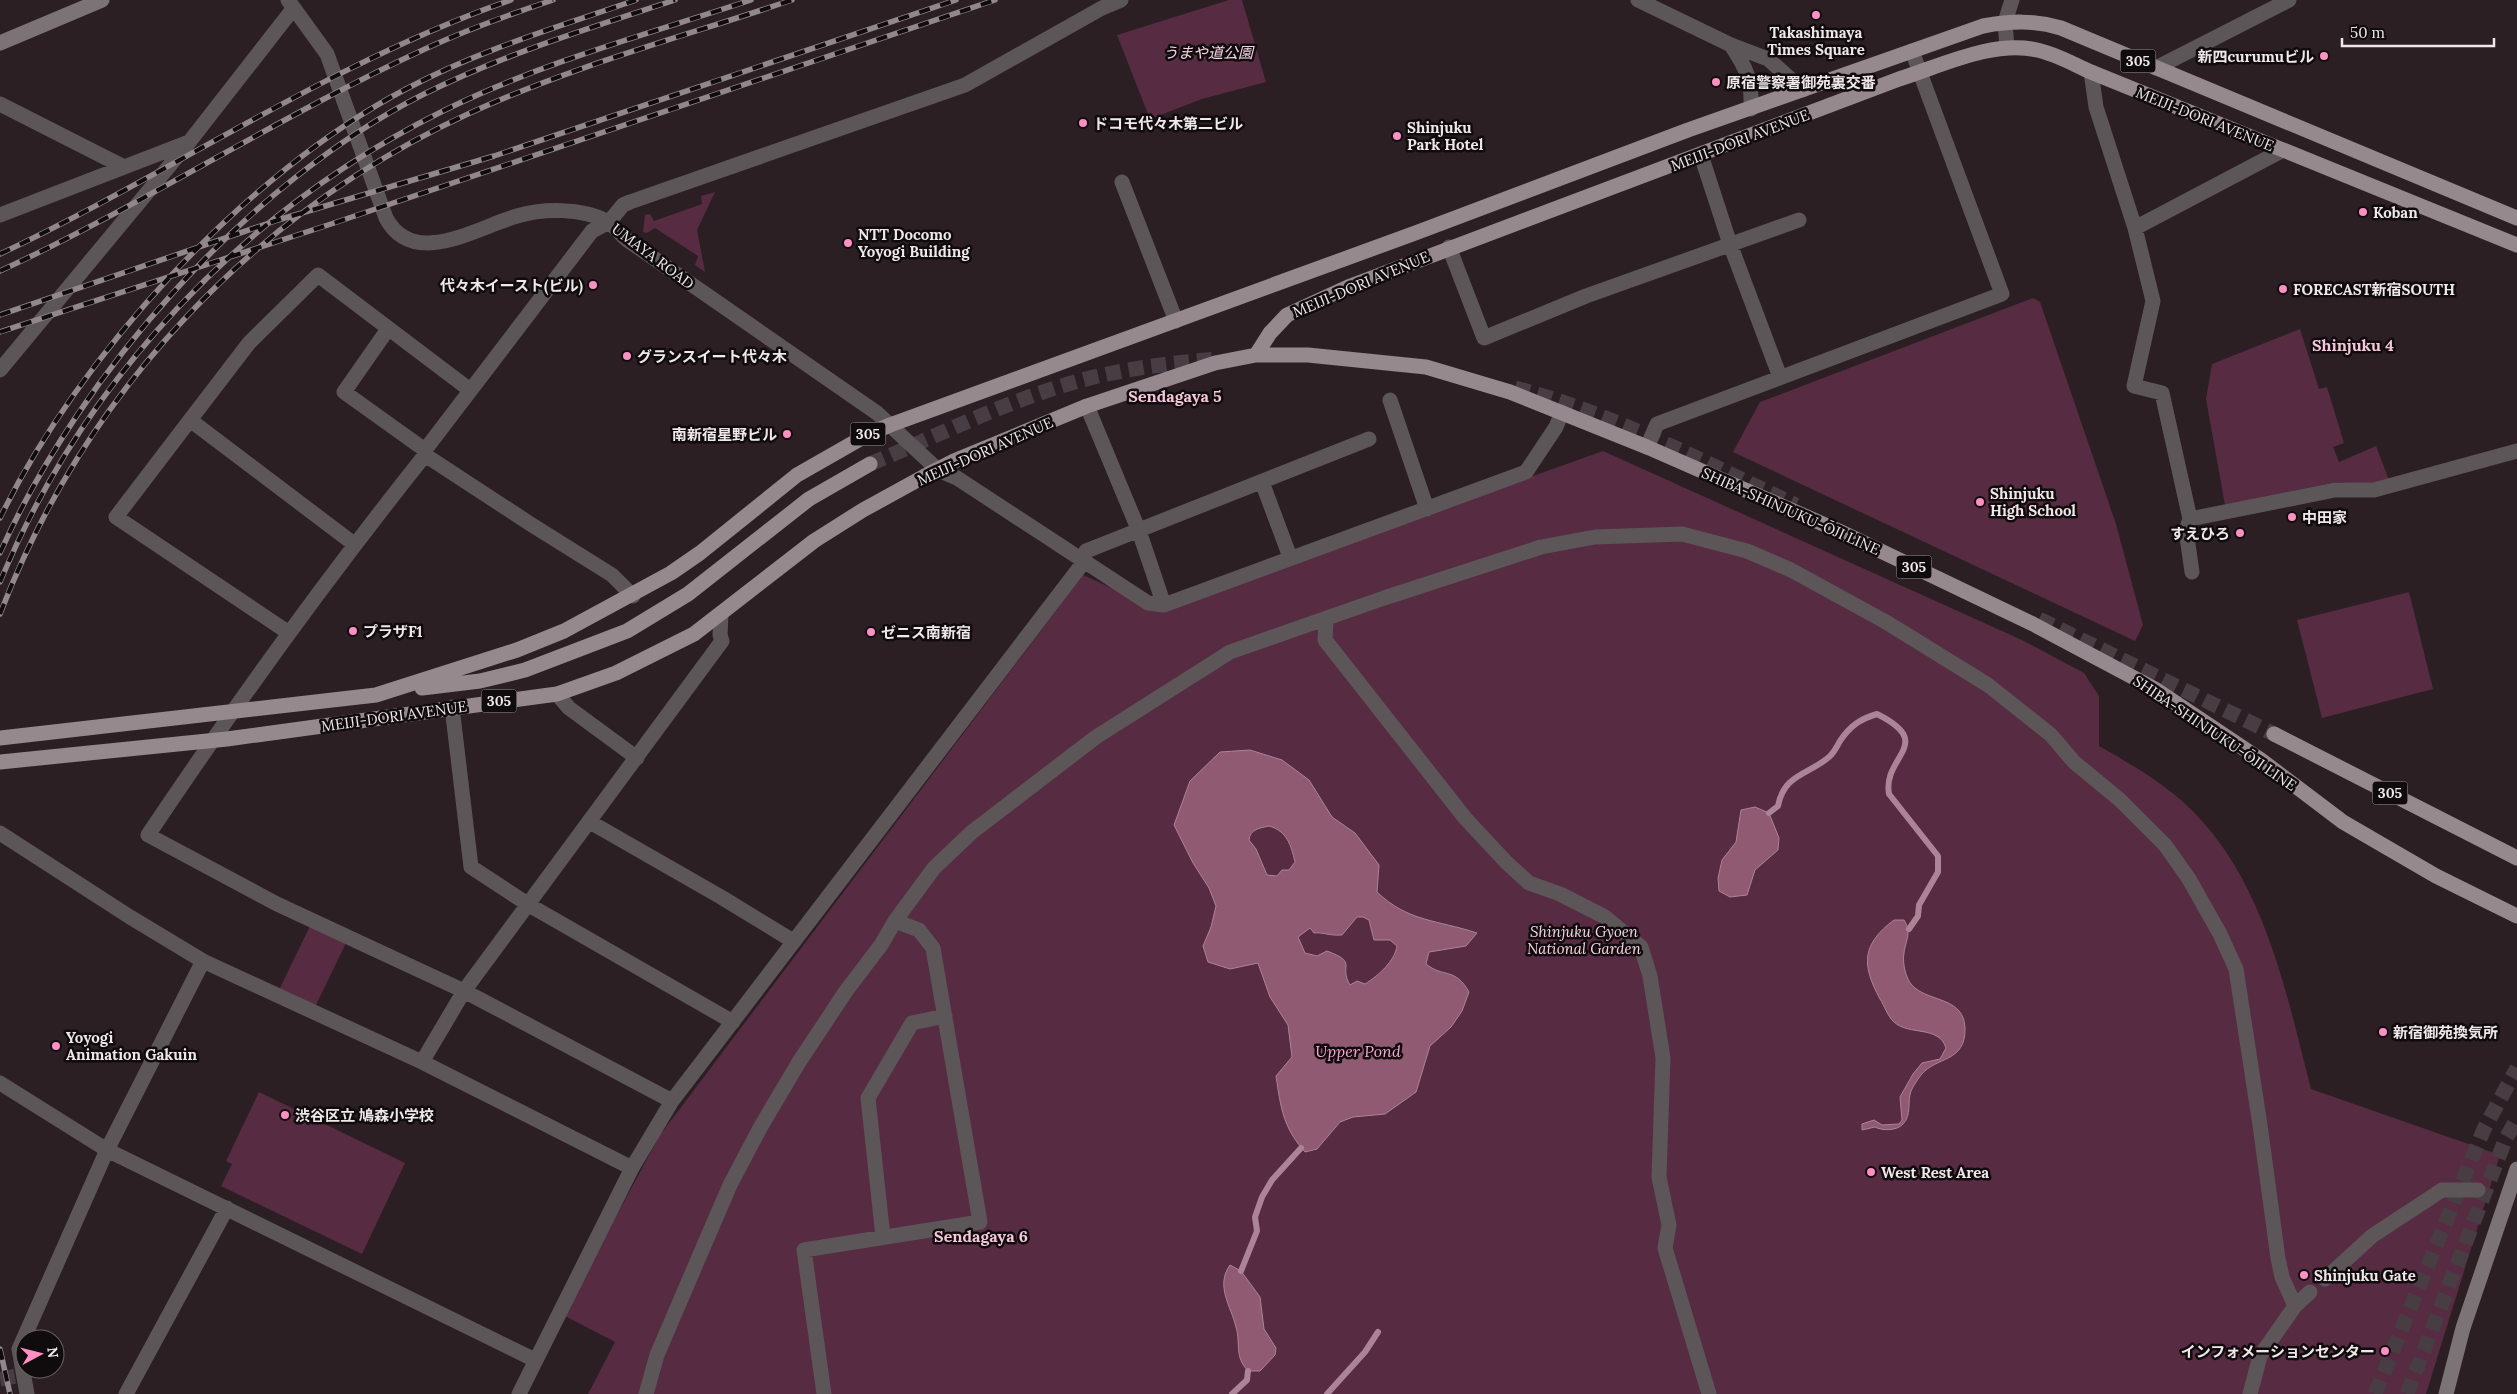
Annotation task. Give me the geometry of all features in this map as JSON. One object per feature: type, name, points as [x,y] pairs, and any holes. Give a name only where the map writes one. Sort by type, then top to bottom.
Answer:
[{"type":"main road","name":"MEIJI-DORI AVENUE","points":[[0,738],[376,695],[517,650],[564,631],[633,596],[700,553],[797,475],[890,424],[1982,26],[2005,22],[2033,22],[2061,28],[2517,218]]},
{"type":"main road","name":"MEIJI-DORI AVENUE","points":[[0,762],[211,740],[557,694],[580,687],[639,662],[694,634],[814,541],[863,510],[954,461],[1087,406],[1215,363],[1256,355],[1270,333],[1287,315],[1348,287],[1449,247],[1701,155],[1920,72],[1985,51],[2022,48],[2044,52],[2517,245]]},
{"type":"main road","name":"SHIBA-SHINJUKU-ŌJI LINE","points":[[1256,355],[1308,355],[1426,367],[1510,392],[1647,447],[1838,532],[2016,616],[2155,689],[2261,760],[2343,822],[2436,876],[2517,916]]},
{"type":"main road","name":"305","points":[[376,695],[480,681],[525,670],[627,631],[688,594],[809,500],[870,464]]},
{"type":"main road","name":"305","points":[[2274,734],[2517,858]]},
{"type":"street","points":[[0,43],[102,0]]},
{"type":"street","points":[[672,1101],[464,991],[278,904],[148,836],[211,740],[354,544],[592,230],[609,222],[623,205],[630,202],[965,85],[1102,8],[1121,0]]},
{"type":"street","points":[[1638,0],[1731,45],[1768,59],[1803,90]]},
{"type":"street","points":[[2007,48],[2005,22],[2012,0]]},
{"type":"street","points":[[2156,68],[2289,0]]},
{"type":"street","points":[[0,370],[190,142],[290,4]]},
{"type":"street","name":"UMAYA ROAD","points":[[290,4],[327,54],[386,218],[392,229],[400,237],[427,243],[452,239],[516,216],[541,212],[582,214],[609,222],[626,239],[890,424],[938,470],[957,478],[1148,604],[1164,605]]},
{"type":"street","points":[[1731,45],[1746,68],[1752,86],[1751,109]]},
{"type":"street","points":[[1647,447],[1658,424],[2002,294],[1912,51]]},
{"type":"street","points":[[2091,72],[2096,107],[2135,228],[2154,300],[2134,386],[2162,393],[2190,519],[2186,530],[2192,572]]},
{"type":"street","points":[[0,104],[124,167]]},
{"type":"street","points":[[0,215],[190,142]]},
{"type":"street","points":[[2135,228],[2283,150]]},
{"type":"street","points":[[1701,155],[1730,244],[1780,377]]},
{"type":"street","points":[[1122,182],[1176,321]]},
{"type":"street","points":[[1449,247],[1484,338],[1586,296],[1799,220]]},
{"type":"street","points":[[290,633],[116,517],[249,343],[318,275],[470,390]]},
{"type":"street","points":[[388,329],[344,392],[425,452],[532,525],[612,574],[633,596]]},
{"type":"street","points":[[1390,400],[1427,509]]},
{"type":"street","points":[[1087,406],[1139,531],[1164,605],[1290,557],[1526,472],[1556,427],[1562,412]]},
{"type":"street","points":[[190,420],[354,544]]},
{"type":"street","points":[[519,1394],[632,1168],[672,1101],[792,941],[930,765],[1083,562],[1086,551],[1369,439]]},
{"type":"street","points":[[2190,519],[2335,490],[2374,490],[2517,452]]},
{"type":"street","points":[[1262,482],[1290,557]]},
{"type":"street","points":[[646,1394],[657,1355],[702,1250],[730,1185],[760,1128],[846,991],[895,921],[934,868],[972,832],[1096,737],[1156,697],[1230,652],[1541,548],[1595,537],[1682,534],[1747,551],[1791,570],[1886,622],[1988,685],[2050,736],[2074,762],[2120,800],[2166,845],[2207,910],[2236,969],[2278,1258],[2282,1278],[2295,1306]]},
{"type":"street","points":[[422,1062],[464,991],[722,641],[720,635],[721,614]]},
{"type":"street","points":[[1326,620],[1325,640],[1465,818],[1507,863],[1529,883],[1560,894],[1605,917],[1641,947],[1650,976],[1663,1058],[1663,1104],[1659,1177],[1669,1225],[1665,1248],[1709,1394]]},
{"type":"street","points":[[557,694],[569,708],[637,758]]},
{"type":"street","points":[[452,707],[471,867],[529,905],[733,1022]]},
{"type":"street","points":[[590,822],[721,897],[792,941]]},
{"type":"street","points":[[0,833],[130,918],[203,961],[422,1062],[632,1168]]},
{"type":"street","points":[[824,1394],[804,1250],[980,1222],[933,948],[919,930],[895,921]]},
{"type":"street","points":[[27,1394],[19,1349],[107,1150],[203,961]]},
{"type":"street","points":[[883,1237],[868,1098],[912,1023],[945,1016]]},
{"type":"street","points":[[0,1083],[107,1150],[535,1360]]},
{"type":"street","points":[[2446,1394],[2463,1328],[2517,1169]]},
{"type":"street","points":[[2325,1279],[2372,1236],[2442,1190],[2478,1190]]},
{"type":"street","points":[[126,1394],[227,1208]]},
{"type":"street","points":[[2250,1394],[2260,1356],[2295,1306],[2310,1292]]},
{"type":"green space","name":"うまや道公園","points":[[1229,0],[1242,0],[1266,82],[1202,99],[1150,119],[1117,35]]},
{"type":"green space","points":[[715,192],[697,230],[705,272],[695,265],[698,256],[655,228],[647,233],[643,232],[645,215],[650,214],[654,221],[702,204],[701,196]]},
{"type":"green space","points":[[2033,298],[2040,302],[2116,524],[2143,625],[2135,641],[1733,452],[1760,402]]},
{"type":"green space","points":[[2300,329],[2319,389],[2327,387],[2344,443],[2333,447],[2339,462],[2376,446],[2389,480],[2374,484],[2337,482],[2225,505],[2206,399],[2212,364]]},
{"type":"green space","name":"Shinjuku Gyoen National Garden","points":[[1603,451],[2022,640],[2084,673],[2099,696],[2099,746],[2152,778],[2182,801],[2210,830],[2233,862],[2252,897],[2267,934],[2280,972],[2311,1089],[2500,1155],[2426,1394],[588,1394],[615,1342],[563,1315],[660,1135],[1083,575],[1160,610]]},
{"type":"green space","points":[[2409,592],[2433,689],[2322,718],[2297,620]]},
{"type":"green space","points":[[310,926],[346,943],[315,1007],[279,990]]},
{"type":"green space","points":[[259,1092],[405,1163],[362,1254],[221,1186],[232,1164],[226,1161]]},
{"type":"water","name":"Upper Pond","points":[[1250,750],[1282,760],[1309,780],[1332,817],[1355,833],[1379,865],[1377,892],[1389,902],[1412,915],[1477,933],[1466,946],[1429,952],[1426,964],[1459,979],[1469,992],[1462,1011],[1451,1027],[1430,1046],[1416,1092],[1385,1114],[1353,1117],[1340,1122],[1317,1149],[1305,1152],[1287,1126],[1276,1076],[1292,1057],[1288,1025],[1270,997],[1258,963],[1230,969],[1208,962],[1203,946],[1211,927],[1216,906],[1209,888],[1193,863],[1174,825],[1190,781],[1220,752]],"holes":[[[1269,826],[1284,835],[1290,844],[1295,862],[1289,870],[1282,870],[1277,876],[1267,875],[1256,849],[1249,840],[1253,831]],[[1357,917],[1369,920],[1374,940],[1390,940],[1397,946],[1396,952],[1389,963],[1375,977],[1365,984],[1357,981],[1350,985],[1347,978],[1346,965],[1342,959],[1327,951],[1317,956],[1305,953],[1298,937],[1310,928],[1314,933],[1342,935]]]},
{"type":"water","points":[[1755,807],[1769,813],[1779,838],[1778,850],[1755,870],[1747,895],[1730,897],[1719,891],[1718,878],[1722,860],[1736,842],[1741,810]]},
{"type":"water","points":[[1894,920],[1904,920],[1908,929],[1904,962],[1905,972],[1909,981],[1922,993],[1946,1002],[1959,1011],[1965,1028],[1964,1039],[1961,1047],[1955,1053],[1927,1069],[1918,1078],[1911,1091],[1908,1113],[1903,1124],[1893,1129],[1885,1130],[1875,1127],[1862,1130],[1862,1124],[1874,1120],[1882,1125],[1899,1124],[1902,1120],[1900,1097],[1913,1074],[1922,1063],[1940,1059],[1946,1048],[1937,1036],[1907,1029],[1894,1022],[1874,987],[1868,965],[1870,946],[1883,929]]},
{"type":"water","points":[[1230,1265],[1241,1271],[1260,1297],[1264,1329],[1276,1348],[1275,1355],[1260,1371],[1248,1371],[1239,1355],[1236,1327],[1224,1288],[1226,1273]]},
{"type":"waterway","points":[[1769,813],[1778,806],[1781,795],[1791,781],[1829,757],[1844,736],[1856,724],[1865,718],[1877,714],[1894,724],[1903,734],[1905,742],[1903,751],[1889,781],[1889,794],[1938,856],[1938,872],[1919,905],[1918,916],[1909,929]]},
{"type":"waterway","points":[[1241,1271],[1257,1231],[1255,1217],[1262,1197],[1272,1180],[1301,1148]]},
{"type":"waterway","points":[[1327,1394],[1365,1352],[1378,1332]]},
{"type":"waterway","points":[[1232,1394],[1247,1380],[1248,1371]]},
{"type":"tunnel","points":[[870,464],[997,409],[1075,382],[1145,367],[1217,359]]},
{"type":"tunnel","points":[[1515,388],[1551,398],[1623,425],[1796,505]]},
{"type":"tunnel","points":[[2039,619],[2274,734]]},
{"type":"tunnel","points":[[2375,1394],[2484,1129],[2517,1068]]},
{"type":"tunnel","points":[[2407,1394],[2506,1138],[2517,1119]]},
{"type":"tunnel","points":[[0,1379],[15,1376]]},
{"type":"railway","points":[[0,254],[127,189],[252,120],[379,54],[444,25],[511,0]]},
{"type":"railway","points":[[0,271],[110,216],[272,127],[381,70],[465,32],[553,0]]},
{"type":"railway","points":[[0,518],[34,456],[74,394],[121,333],[173,274],[228,219],[286,169],[346,125],[406,89],[434,75],[519,40],[636,0]]},
{"type":"railway","points":[[0,553],[34,485],[75,418],[123,352],[176,289],[234,231],[295,178],[359,132],[424,94],[485,66],[548,42],[675,0]]},
{"type":"railway","points":[[0,582],[35,507],[77,436],[125,369],[179,306],[238,249],[302,197],[371,151],[443,111],[480,94],[595,50],[751,0]]},
{"type":"railway","points":[[0,614],[36,533],[79,456],[129,384],[186,317],[249,256],[317,202],[391,154],[470,113],[509,96],[630,52],[792,0]]},
{"type":"railway","points":[[0,315],[278,220],[494,156],[956,0]]},
{"type":"railway","points":[[0,332],[331,224],[995,0]]},
{"type":"railway","points":[[0,1349],[10,1394]]},
{"type":"place","name":"Takashimaya Times Square","points":[[1816,15]]},
{"type":"place","name":"新四curumuビル","points":[[2324,56]]},
{"type":"place","name":"原宿警察署御苑裏交番","points":[[1716,82]]},
{"type":"place","name":"ドコモ代々木第二ビル","points":[[1083,123]]},
{"type":"place","name":"Shinjuku Park Hotel","points":[[1397,136]]},
{"type":"place","name":"Koban","points":[[2363,212]]},
{"type":"place","name":"NTT Docomo Yoyogi Building","points":[[848,243]]},
{"type":"place","name":"代々木イースト(ビル)","points":[[593,285]]},
{"type":"place","name":"FORECAST新宿SOUTH","points":[[2283,289]]},
{"type":"place","name":"グランスイート代々木","points":[[627,356]]},
{"type":"place","name":"南新宿星野ビル","points":[[787,434]]},
{"type":"place","name":"Shinjuku High School","points":[[1980,502]]},
{"type":"place","name":"中田家","points":[[2292,517]]},
{"type":"place","name":"すえひろ","points":[[2240,533]]},
{"type":"place","name":"プラザF1","points":[[353,631]]},
{"type":"place","name":"ゼニス南新宿","points":[[871,632]]},
{"type":"place","name":"新宿御苑換気所","points":[[2383,1032]]},
{"type":"place","name":"Yoyogi Animation Gakuin","points":[[56,1046]]},
{"type":"place","name":"渋谷区立 鳩森小学校","points":[[285,1115]]},
{"type":"place","name":"West Rest Area","points":[[1871,1172]]},
{"type":"place","name":"Shinjuku Gate","points":[[2304,1275]]},
{"type":"place","name":"インフォメーションセンター","points":[[2385,1351]]},
{"type":"district","name":"Shinjuku 4","points":[[2353,345]]},
{"type":"district","name":"Sendagaya 5","points":[[1175,396]]},
{"type":"district","name":"Sendagaya 6","points":[[981,1236]]}]
